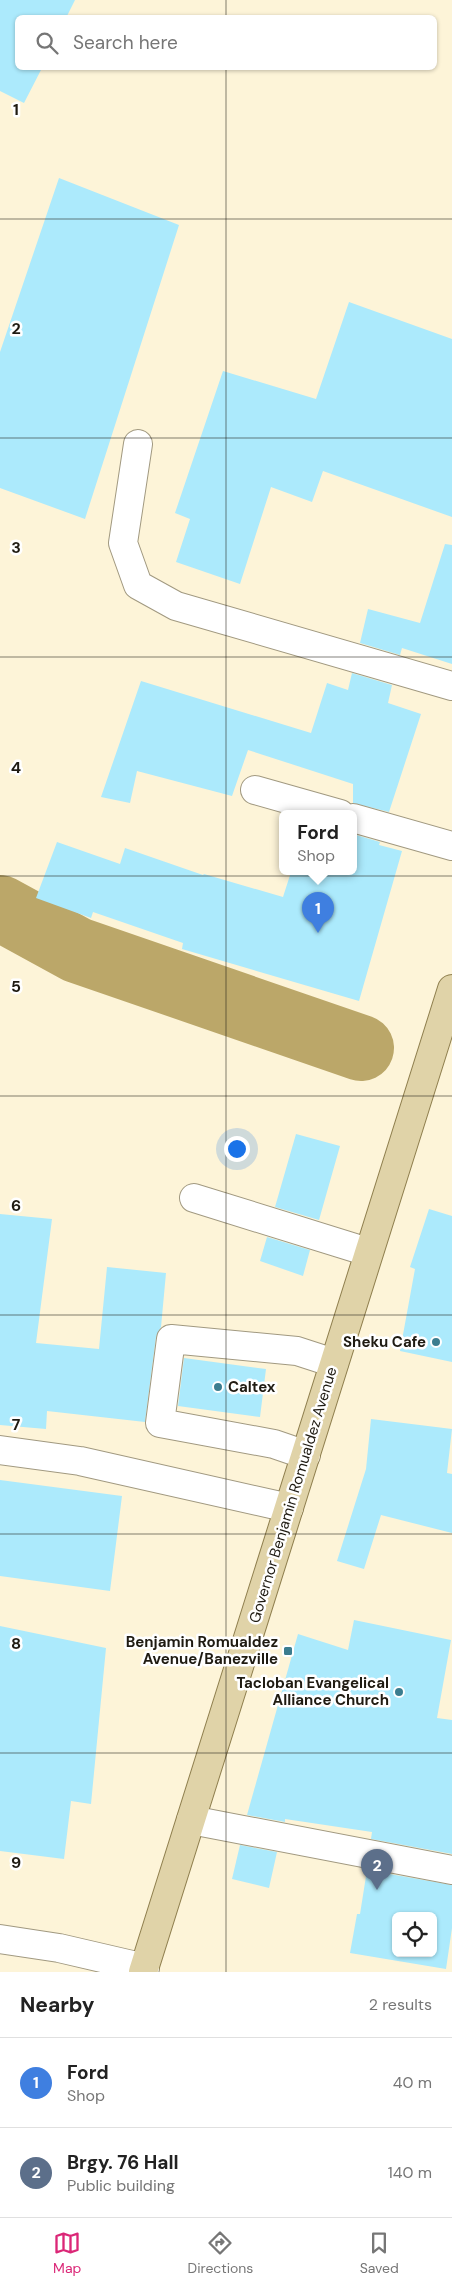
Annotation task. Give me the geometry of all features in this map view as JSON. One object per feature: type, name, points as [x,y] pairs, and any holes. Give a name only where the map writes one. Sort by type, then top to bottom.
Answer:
[{"type":"main road","name":"Governor Benjamin Romualdez Avenue","points":[[144,1970],[452,989]]},
{"type":"street","points":[[138,444],[124,543],[138,584],[176,606],[452,686]]},
{"type":"street","points":[[254,790],[326,810]]},
{"type":"street","points":[[357,819],[452,846]]},
{"type":"street","points":[[194,1198],[368,1252]]},
{"type":"street","points":[[306,1455],[274,1444],[160,1423],[171,1339],[297,1351],[334,1364]]},
{"type":"street","points":[[0,1450],[80,1461],[290,1508]]},
{"type":"street","points":[[191,1820],[452,1870]]},
{"type":"street","points":[[0,1939],[58,1948],[144,1970]]},
{"type":"building","points":[[0,0],[75,0],[68,15],[15,15],[15,70],[41,70],[24,103],[0,91]]},
{"type":"building","points":[[59,178],[179,225],[85,519],[0,488],[0,352]]},
{"type":"building","points":[[349,302],[452,339],[452,517],[323,471],[312,502],[271,487],[240,584],[176,562],[190,519],[175,513],[223,371],[316,399]]},
{"type":"building","points":[[445,544],[452,545],[452,664],[402,648],[400,655],[360,643],[368,609],[420,623]]},
{"type":"building","points":[[352,673],[392,685],[388,703],[421,714],[389,812],[353,803],[353,784],[248,750],[232,796],[137,771],[130,803],[101,797],[141,681],[311,733],[327,683],[348,690]]},
{"type":"building","points":[[357,835],[380,842],[379,845],[402,851],[359,1001],[182,949],[183,943],[93,912],[91,918],[36,898],[57,842],[120,864],[125,848],[203,875],[283,897],[290,875],[357,875]]},
{"type":"building","points":[[296,1134],[340,1146],[319,1220],[275,1207]]},
{"type":"building","points":[[429,1209],[452,1216],[452,1362],[400,1351],[415,1269],[410,1267]]},
{"type":"building","points":[[0,1214],[52,1219],[36,1343],[99,1349],[107,1267],[166,1273],[161,1327],[156,1337],[145,1422],[47,1411],[46,1429],[0,1425]]},
{"type":"building","points":[[267,1237],[310,1250],[303,1276],[260,1261]]},
{"type":"building","name":"Caltex","points":[[184,1358],[266,1369],[260,1417],[178,1406]]},
{"type":"building","points":[[371,1419],[452,1429],[447,1473],[452,1474],[452,1533],[381,1515],[364,1569],[337,1561],[366,1469]]},
{"type":"building","points":[[0,1480],[122,1496],[110,1591],[0,1576]]},
{"type":"building","points":[[354,1620],[451,1640],[437,1718],[452,1720],[452,1854],[371,1839],[372,1832],[285,1819],[285,1822],[247,1815],[298,1634],[348,1650]]},
{"type":"building","points":[[0,1626],[106,1648],[91,1804],[71,1801],[64,1859],[0,1851]]},
{"type":"building","points":[[240,1845],[277,1852],[269,1888],[232,1879]]},
{"type":"building","points":[[367,1870],[452,1885],[452,1928],[446,1969],[350,1953],[357,1914],[360,1914]]},
{"type":"waterway","points":[[0,908],[77,950],[361,1048]]},
{"type":"place","name":"Ford","points":[[318,933]]},
{"type":"place","name":"Sheku Cafe","points":[[436,1342]]},
{"type":"place","name":"Caltex","points":[[218,1387]]},
{"type":"place","name":"Benjamin Romualdez Avenue/Banezville","points":[[288,1651]]},
{"type":"place","name":"Tacloban Evangelical Alliance Church","points":[[399,1692]]},
{"type":"place","name":"Brgy. 76 Hall","points":[[377,1890]]}]
